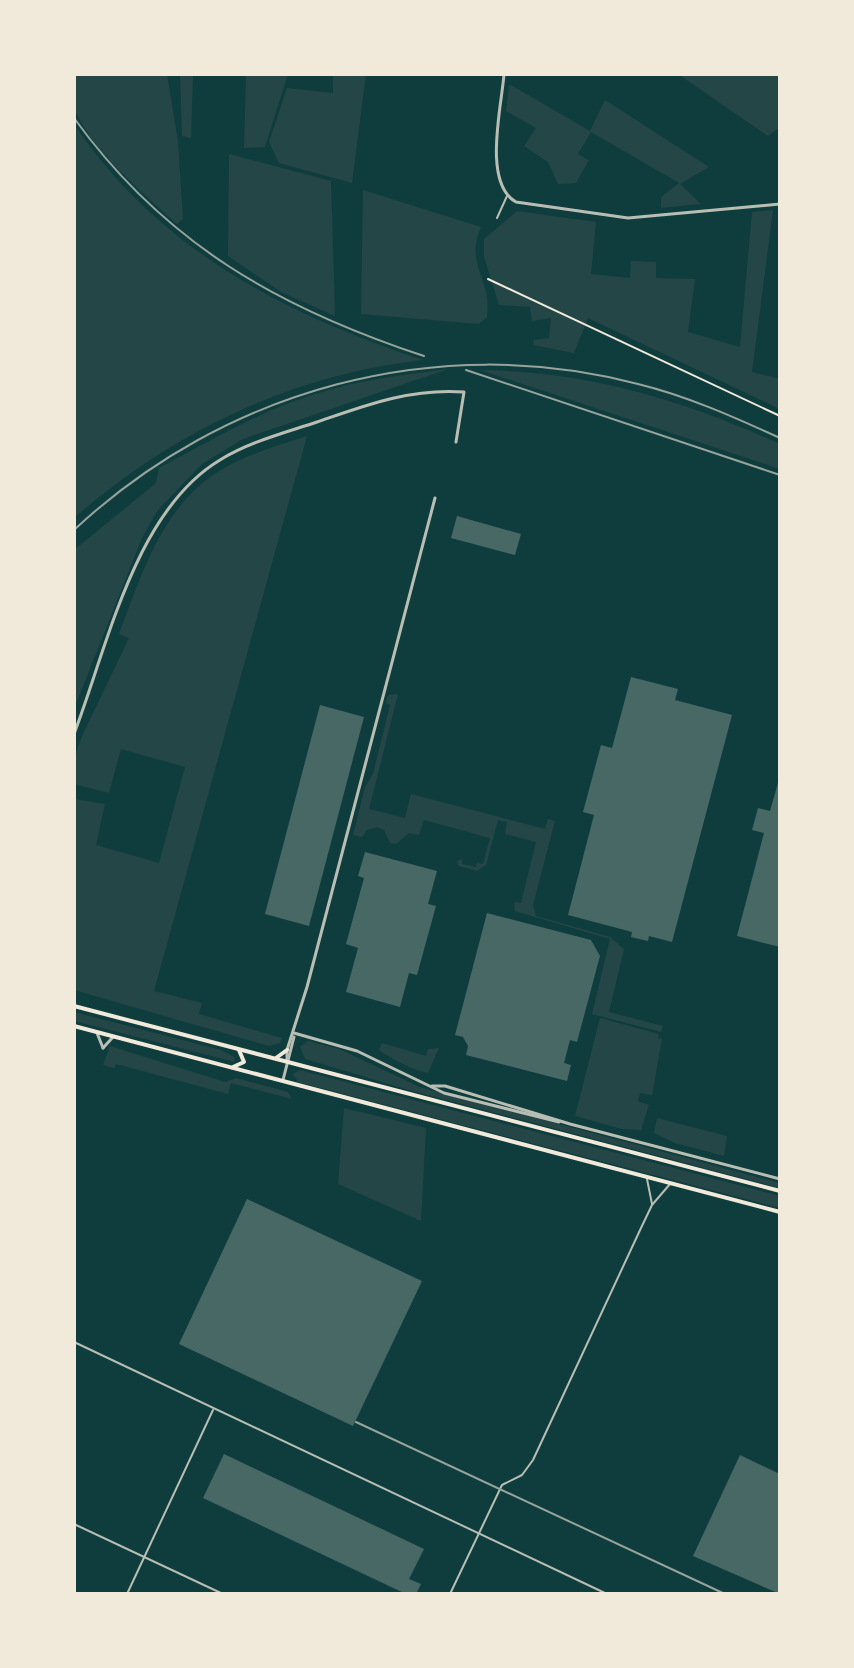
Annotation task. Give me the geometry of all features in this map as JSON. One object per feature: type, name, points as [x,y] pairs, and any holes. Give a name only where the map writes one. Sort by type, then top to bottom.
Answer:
[{"type":"main road","points":[[74,1006],[780,1191]]},
{"type":"main road","points":[[74,1026],[780,1212]]},
{"type":"main road","points":[[231,1068],[244,1062],[239,1050]]},
{"type":"main road","points":[[275,1059],[287,1050]]},
{"type":"street","points":[[504,74],[496,144],[507,196],[523,204],[628,218],[780,204]]},
{"type":"street","points":[[74,734],[148,538],[184,488],[219,460],[263,440],[391,397],[429,390],[464,392],[456,442]]},
{"type":"street","points":[[283,1081],[435,498]]},
{"type":"street","points":[[95,1032],[103,1048],[113,1037]]},
{"type":"street","points":[[287,1062],[287,1050],[294,1033]]},
{"type":"street","points":[[294,1033],[357,1051],[432,1086],[470,1093],[570,1124],[780,1179]]},
{"type":"lane","points":[[497,218],[507,196]]},
{"type":"lane","points":[[646,1177],[652,1205]]},
{"type":"lane","points":[[450,1594],[502,1485],[522,1475],[533,1460],[652,1205],[671,1183]]},
{"type":"lane","points":[[74,1342],[607,1594]]},
{"type":"lane","points":[[127,1594],[213,1409]]},
{"type":"lane","points":[[74,1524],[223,1594]]},
{"type":"path","points":[[488,279],[780,416]]},
{"type":"shaded area","points":[[74,74],[167,74],[178,142],[183,219],[177,224],[118,169],[80,121],[74,106]]},
{"type":"shaded area","points":[[180,74],[193,74],[191,138],[182,136]]},
{"type":"shaded area","points":[[246,74],[288,74],[265,147],[244,148]]},
{"type":"shaded area","points":[[333,74],[366,74],[352,183],[279,163],[269,142],[287,88],[333,93]]},
{"type":"shaded area","points":[[678,74],[780,74],[780,127],[768,136]]},
{"type":"shaded area","points":[[509,84],[590,131],[605,100],[709,167],[680,184],[701,204],[661,208],[661,197],[679,183],[591,132],[578,154],[589,160],[576,183],[558,184],[548,162],[524,146],[536,128],[506,111]]},
{"type":"shaded area","points":[[74,124],[107,168],[144,207],[228,272],[322,321],[423,360],[327,379],[236,412],[152,459],[74,518]]},
{"type":"shaded area","points":[[229,154],[331,181],[335,316],[281,292],[228,256]]},
{"type":"shaded area","points":[[363,190],[481,227],[476,252],[488,304],[487,317],[479,324],[361,314]]},
{"type":"shaded area","points":[[773,210],[752,372],[780,379],[780,409],[588,318],[574,353],[533,345],[534,340],[549,338],[551,318],[532,321],[530,307],[499,305],[484,257],[484,239],[517,211],[596,222],[591,274],[630,278],[631,261],[656,262],[656,278],[695,279],[688,332],[740,347],[752,212]]},
{"type":"shaded area","points":[[448,369],[243,439],[202,464],[157,511],[142,538],[74,709],[74,550],[156,483],[159,468],[236,427],[295,401],[364,382]]},
{"type":"shaded area","points":[[480,370],[596,382],[671,402],[780,444],[780,469]]},
{"type":"shaded area","points":[[307,436],[154,991],[202,1003],[199,1014],[282,1038],[280,1043],[269,1046],[74,990],[74,799],[105,804],[96,845],[159,863],[185,767],[121,749],[109,793],[74,784],[74,759],[129,638],[119,634],[137,586],[171,519],[186,499],[226,467],[255,453]]},
{"type":"shaded area","points":[[398,694],[369,809],[405,818],[411,794],[545,829],[548,819],[555,821],[533,905],[536,916],[610,937],[624,949],[609,1012],[663,1026],[661,1032],[592,1014],[610,939],[515,911],[514,902],[521,903],[536,842],[505,834],[507,822],[498,820],[486,865],[477,871],[459,866],[457,861],[462,859],[462,864],[476,867],[477,863],[483,864],[490,838],[424,820],[419,835],[409,833],[396,844],[390,843],[384,830],[377,827],[367,830],[362,837],[353,835],[365,787],[373,774],[390,705],[386,703],[388,695]]},
{"type":"shaded area","points":[[74,1012],[221,1050],[234,1057],[235,1062],[74,1021]]},
{"type":"shaded area","points":[[600,1018],[659,1034],[658,1038],[662,1039],[652,1095],[640,1093],[638,1101],[649,1105],[641,1130],[622,1129],[575,1116]]},
{"type":"shaded area","points":[[308,1041],[339,1049],[420,1087],[780,1183],[780,1188],[412,1091],[305,1059],[300,1047]]},
{"type":"shaded area","points":[[382,1043],[426,1056],[428,1049],[439,1048],[428,1073],[402,1064],[379,1050]]},
{"type":"shaded area","points":[[110,1046],[225,1082],[236,1078],[288,1092],[292,1099],[231,1083],[228,1094],[116,1064],[114,1068],[103,1065]]},
{"type":"shaded area","points":[[300,1070],[780,1196],[780,1208],[298,1082],[293,1074]]},
{"type":"shaded area","points":[[344,1108],[426,1128],[421,1221],[338,1184]]},
{"type":"shaded area","points":[[657,1118],[727,1136],[724,1156],[675,1143],[654,1133]]},
{"type":"building","points":[[457,516],[521,534],[515,555],[451,538]]},
{"type":"building","points":[[631,677],[678,689],[675,700],[732,715],[672,942],[649,936],[648,941],[631,937],[632,932],[568,915],[594,815],[583,812],[601,745],[612,748]]},
{"type":"building","points":[[320,705],[364,717],[309,926],[265,914]]},
{"type":"building","points":[[780,776],[780,947],[737,936],[764,833],[752,830],[758,808],[770,811]]},
{"type":"building","points":[[365,852],[437,871],[428,904],[436,906],[417,975],[409,973],[400,1007],[346,992],[358,948],[346,944],[364,878],[358,876]]},
{"type":"building","points":[[487,913],[591,940],[600,956],[577,1042],[570,1040],[564,1063],[571,1065],[567,1081],[466,1055],[468,1046],[463,1037],[455,1035]]},
{"type":"building","points":[[247,1199],[422,1281],[353,1426],[179,1344]]},
{"type":"building","points":[[224,1454],[424,1549],[409,1579],[421,1584],[416,1594],[406,1594],[203,1498]]},
{"type":"building","points":[[740,1455],[780,1474],[780,1594],[693,1556]]},
{"type":"railway","points":[[74,118],[109,162],[147,202],[186,236],[229,266],[321,316],[424,356]]},
{"type":"railway","points":[[74,530],[133,481],[198,440],[266,408],[337,384],[411,370],[486,365],[562,369],[638,384],[674,395],[780,438]]},
{"type":"railway","points":[[466,370],[780,475]]},
{"type":"railway","points":[[356,1422],[725,1594]]}]
